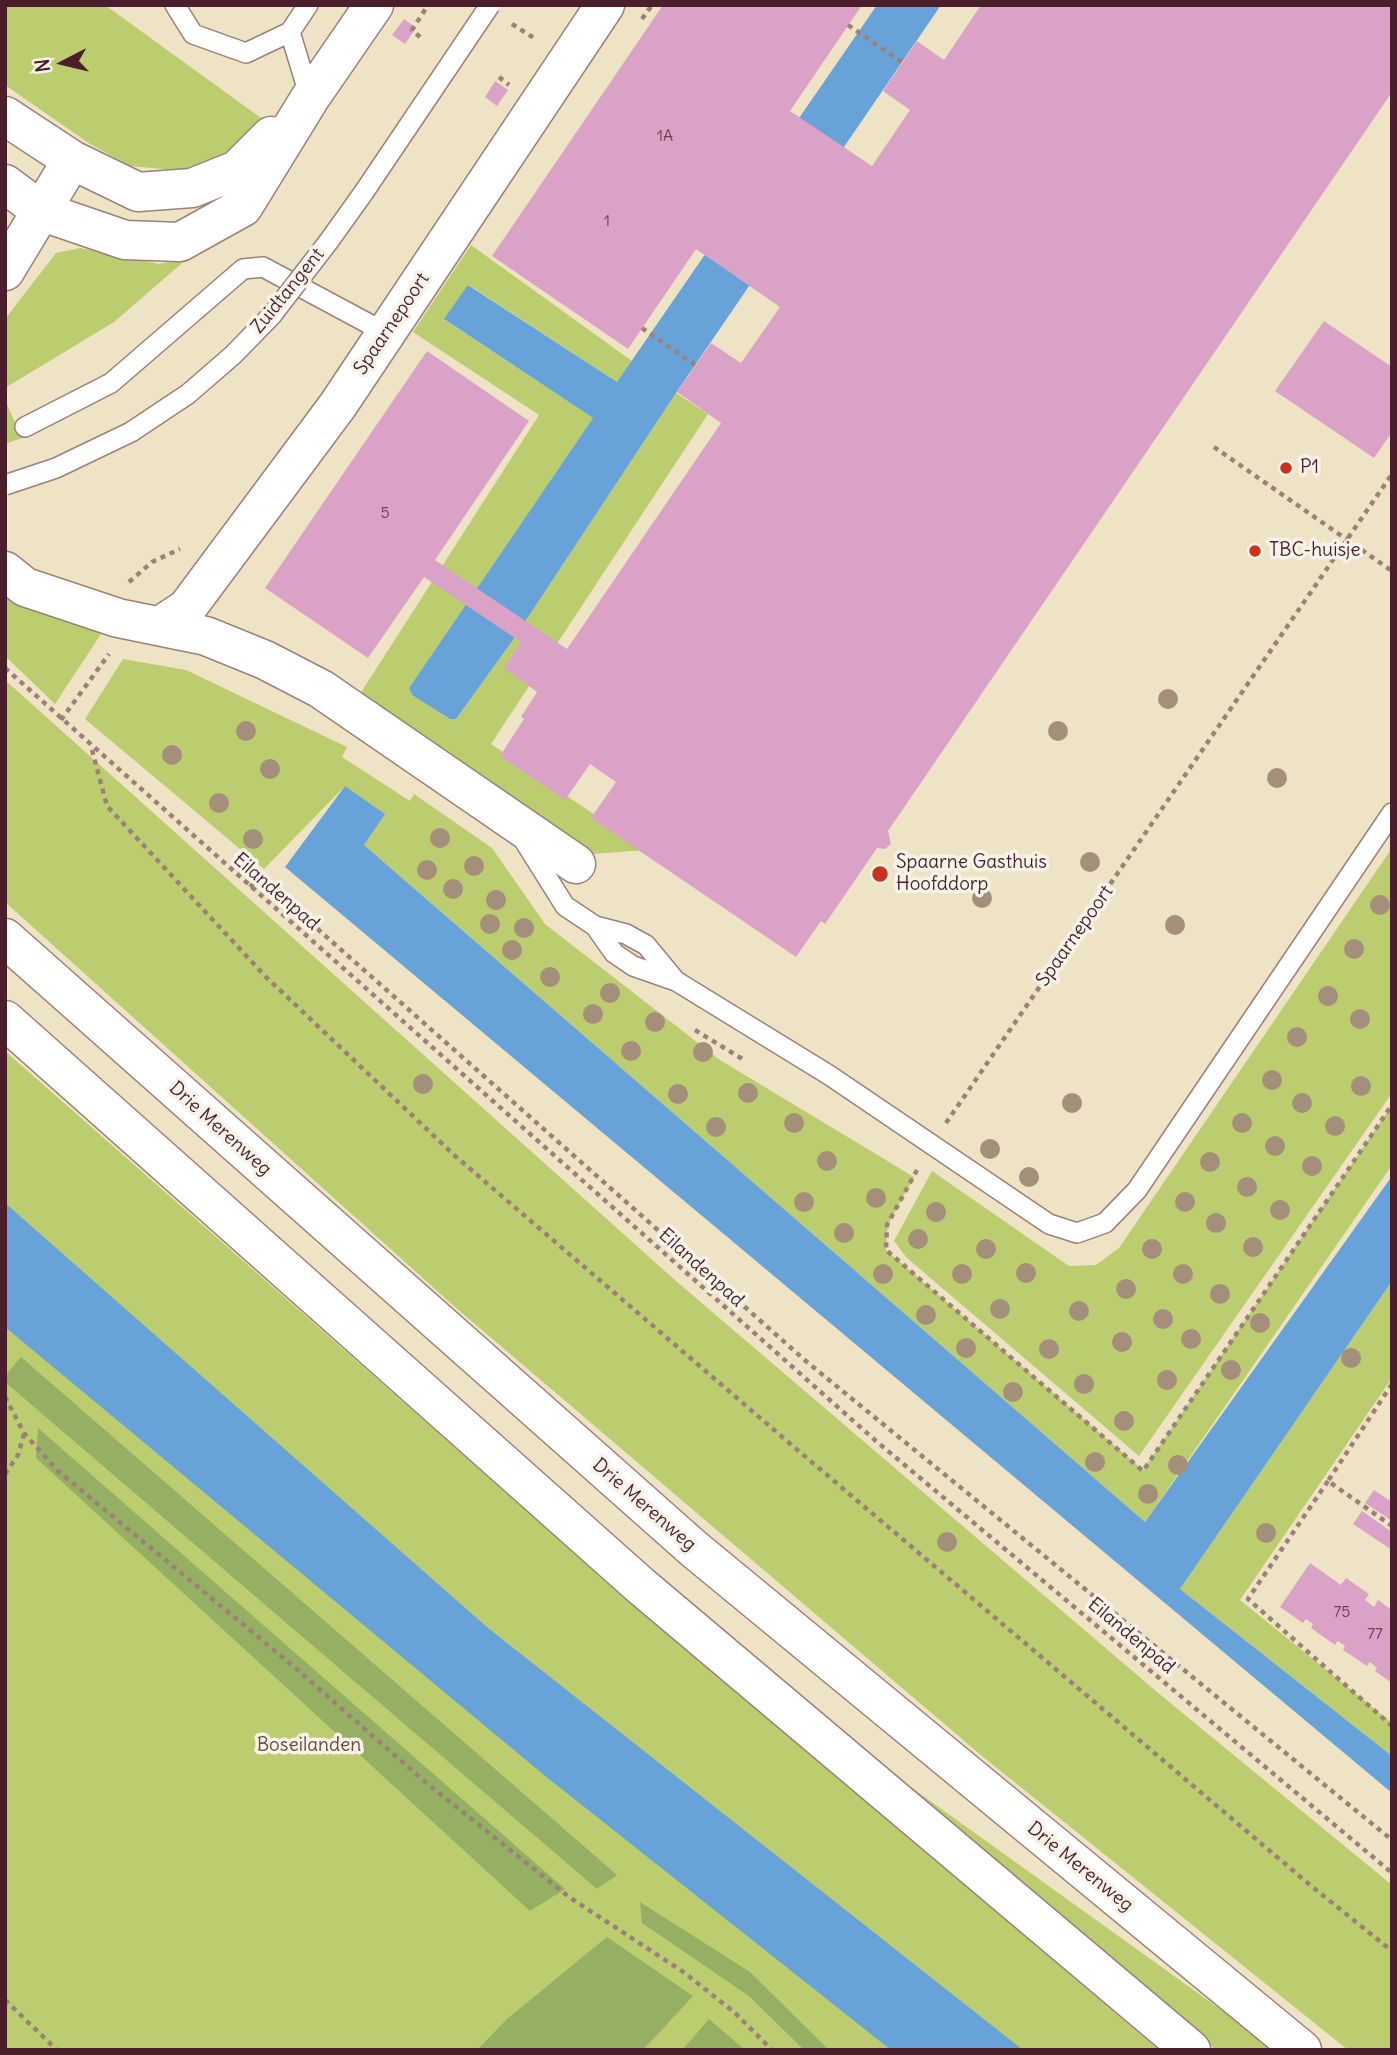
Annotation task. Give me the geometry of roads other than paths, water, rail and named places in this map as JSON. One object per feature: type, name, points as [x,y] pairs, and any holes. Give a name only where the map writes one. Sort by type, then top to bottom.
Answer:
[{"type":"main road","points":[[5,184],[43,212],[125,240],[180,242],[243,207],[310,98],[374,5]]},
{"type":"main road","name":"Spaarnepoort","points":[[160,626],[187,608],[293,467],[605,5]]},
{"type":"main road","points":[[5,116],[72,160],[138,192],[191,188],[237,170],[310,98]]},
{"type":"main road","points":[[5,271],[72,160]]},
{"type":"main road","points":[[5,571],[25,587],[118,618],[206,636],[265,660],[321,689],[514,825],[576,864]]},
{"type":"main road","name":"Drie Merenweg","points":[[5,938],[694,1549],[1303,2050]]},
{"type":"main road","points":[[5,1020],[641,1586],[1191,2050]]},
{"type":"lane","points":[[175,5],[193,34],[246,53],[290,32],[308,5]]},
{"type":"lane","name":"Zuidtangent","points":[[5,485],[56,468],[131,432],[188,394],[233,355],[301,281],[489,5]]},
{"type":"lane","points":[[290,32],[310,98]]},
{"type":"lane","points":[[25,427],[111,383],[243,269],[263,267],[386,333]]},
{"type":"lane","points":[[514,825],[565,906],[595,926],[626,934],[646,945],[676,981],[829,1075],[930,1146],[1049,1224],[1076,1233],[1105,1223],[1137,1190],[1392,813]]},
{"type":"water","points":[[877,5],[941,5],[676,393],[513,640],[456,719],[450,719],[412,695],[409,688],[593,418],[444,319],[468,285],[617,382]]},
{"type":"water","points":[[345,786],[385,814],[364,845],[1145,1522],[1392,1176],[1392,1281],[1180,1589],[1392,1756],[1392,1793],[285,867]]},
{"type":"water","points":[[5,1203],[488,1628],[1023,2050],[891,2050],[544,1775],[5,1327]]},
{"type":"place","name":"P1","points":[[1286,468]]},
{"type":"place","name":"TBC-huisje","points":[[1255,551]]},
{"type":"place","name":"Spaarne Gasthuis Hoofddorp","points":[[880,874]]},
{"type":"park label","name":"Boseilanden","points":[[309,1746]]}]
